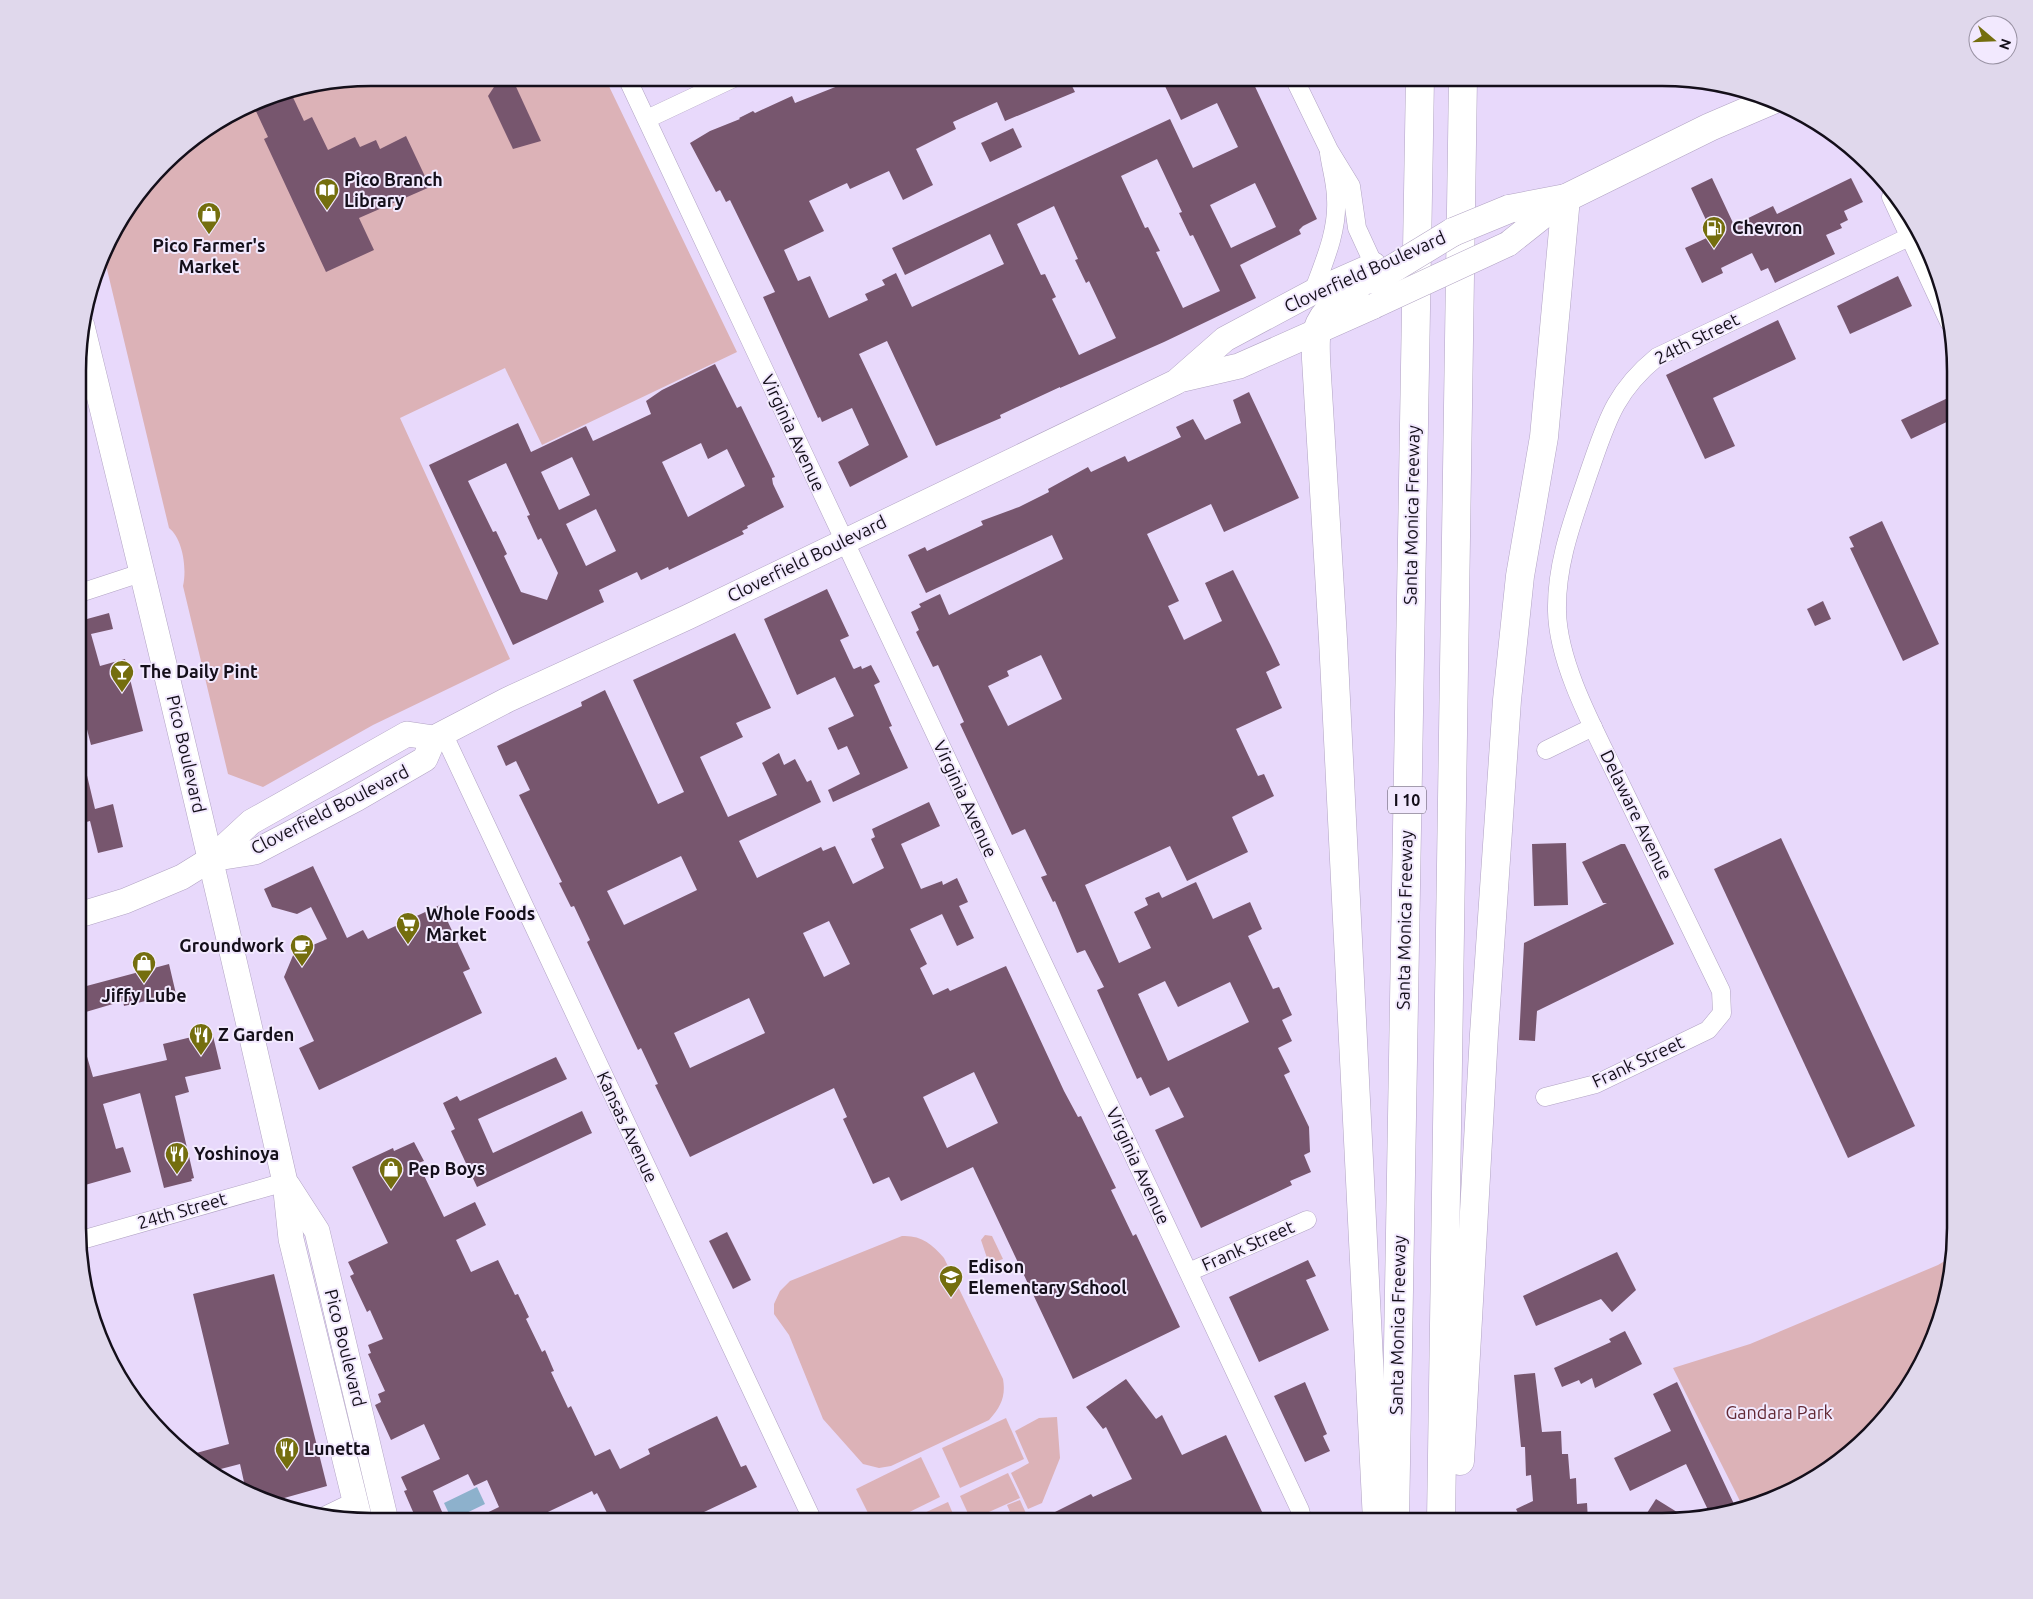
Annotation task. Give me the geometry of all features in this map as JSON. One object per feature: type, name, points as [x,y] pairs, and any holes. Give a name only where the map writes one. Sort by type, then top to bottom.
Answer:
[{"type":"main road","name":"Santa Monica Freeway","points":[[1394,1513],[1420,86]]},
{"type":"main road","name":"I 10","points":[[1441,1513],[1463,86]]},
{"type":"main road","name":"Cloverfield Boulevard","points":[[1180,379],[1225,339],[1314,292],[1374,284],[1508,244],[1566,198],[1710,127],[1762,105]]},
{"type":"main road","name":"Cloverfield Boulevard","points":[[211,859],[254,852],[356,800],[425,759],[439,736],[507,700],[680,621],[1180,379],[1239,366],[1317,332],[1322,320],[1338,302],[1374,284],[1453,232],[1509,209],[1566,198]]},
{"type":"main road","points":[[1452,1513],[1458,1482],[1484,1034],[1507,700],[1520,576],[1544,437],[1566,198]]},
{"type":"main road","points":[[1317,332],[1316,359],[1332,630],[1377,1513]]},
{"type":"main road","name":"Pico Boulevard","points":[[88,348],[144,572],[211,859],[285,1182],[291,1239],[358,1511]]},
{"type":"main road","name":"Cloverfield Boulevard","points":[[86,913],[143,893],[182,876],[211,859],[251,822],[381,747],[407,734],[439,736]]},
{"type":"main road","name":"Pico Boulevard","points":[[285,1182],[317,1231],[384,1513]]},
{"type":"main road","points":[[358,1511],[377,1481]]},
{"type":"street","name":"Virginia Avenue","points":[[631,86],[1301,1513]]},
{"type":"street","points":[[647,119],[717,86]]},
{"type":"street","points":[[1298,86],[1329,150],[1351,186],[1357,228],[1374,284]]},
{"type":"street","points":[[1314,292],[1329,249],[1335,219],[1337,200],[1329,150]]},
{"type":"street","points":[[1897,210],[1936,294]]},
{"type":"street","name":"24th Street","points":[[1557,613],[1558,580],[1566,540],[1609,416],[1636,374],[1657,357],[1909,237]]},
{"type":"street","points":[[86,591],[144,572]]},
{"type":"street","name":"Delaware Avenue","points":[[1557,613],[1568,668],[1593,727],[1721,991],[1722,1013]]},
{"type":"street","points":[[1546,750],[1593,727]]},
{"type":"street","name":"Kansas Avenue","points":[[439,736],[809,1513]]},
{"type":"street","name":"Frank Street","points":[[1545,1097],[1596,1084],[1708,1030],[1722,1013]]},
{"type":"street","name":"24th Street","points":[[87,1239],[285,1182]]},
{"type":"street","name":"Frank Street","points":[[1189,1272],[1307,1220]]},
{"type":"green space","points":[[372,86],[609,86],[737,352],[542,445],[505,368],[400,418],[510,659],[373,725],[263,787],[228,774],[183,586],[183,555],[178,539],[169,528],[106,266],[124,229],[157,183],[183,157],[229,124],[280,101],[316,92]]},
{"type":"green space","points":[[985,1235],[992,1236],[1003,1259],[989,1264],[981,1240]]},
{"type":"green space","points":[[902,1236],[915,1237],[926,1241],[944,1258],[1003,1379],[1004,1391],[997,1410],[989,1420],[891,1466],[879,1468],[863,1464],[823,1419],[789,1335],[774,1314],[774,1304],[780,1291],[790,1281]]},
{"type":"green space","name":"Gandara Park","points":[[1944,1261],[1937,1301],[1925,1337],[1909,1370],[1876,1416],[1850,1442],[1820,1465],[1771,1491],[1740,1502],[1673,1368],[1750,1344]]},
{"type":"green space","points":[[1057,1417],[1060,1458],[1042,1503],[1028,1509],[1011,1473],[1029,1463],[1015,1431],[1039,1418]]},
{"type":"green space","points":[[1006,1418],[1024,1459],[960,1488],[942,1448]]},
{"type":"green space","points":[[921,1457],[940,1497],[907,1513],[868,1513],[856,1489]]},
{"type":"green space","points":[[1008,1473],[1020,1498],[987,1513],[968,1513],[960,1496]]},
{"type":"green space","points":[[1020,1500],[1026,1513],[1010,1513],[1007,1505]]},
{"type":"green space","points":[[948,1502],[953,1513],[924,1513]]},
{"type":"water","points":[[477,1487],[485,1504],[466,1513],[449,1513],[444,1503]]},
{"type":"building","points":[[495,86],[516,86],[541,141],[513,149],[488,96]]},
{"type":"building","points":[[838,86],[1072,86],[1075,92],[1005,121],[997,102],[953,122],[956,129],[916,149],[933,185],[903,200],[889,171],[850,189],[847,183],[809,201],[824,231],[784,250],[798,281],[810,276],[829,318],[868,300],[865,294],[885,285],[882,280],[896,273],[912,307],[1004,264],[990,234],[905,275],[892,248],[1170,119],[1193,168],[1238,147],[1217,103],[1181,120],[1165,86],[1255,86],[1317,219],[1303,226],[1299,230],[1301,234],[1240,265],[1256,298],[1164,342],[1000,415],[1001,418],[936,446],[887,341],[859,354],[908,457],[850,487],[838,462],[869,445],[852,408],[822,422],[820,417],[818,418],[763,297],[775,292],[730,200],[726,202],[720,190],[716,192],[690,143],[710,131],[740,119],[753,111],[755,113],[792,96],[795,103]],"holes":[[[1157,159],[1182,212],[1179,213],[1190,236],[1193,235],[1220,291],[1183,308],[1156,252],[1160,251],[1148,227],[1145,228],[1121,176]],[[1255,183],[1276,227],[1231,248],[1210,205]],[[1054,206],[1078,259],[1075,260],[1086,283],[1089,281],[1116,338],[1079,355],[1052,299],[1056,297],[1045,274],[1041,275],[1017,224]]]},
{"type":"building","points":[[293,97],[304,121],[312,117],[328,150],[355,137],[360,147],[376,140],[380,149],[406,136],[430,187],[359,218],[374,250],[326,272],[264,139],[268,137],[256,111]]},
{"type":"building","points":[[1013,128],[1022,147],[990,162],[981,143]]},
{"type":"building","points":[[1712,178],[1734,225],[1773,206],[1777,214],[1851,178],[1863,202],[1844,211],[1848,220],[1840,224],[1842,228],[1826,235],[1835,254],[1775,283],[1768,268],[1761,271],[1752,253],[1721,268],[1723,273],[1702,283],[1685,248],[1713,235],[1691,188]]},
{"type":"building","points":[[1898,276],[1912,306],[1850,334],[1837,306]]},
{"type":"building","points":[[1778,320],[1796,359],[1713,398],[1735,446],[1705,459],[1666,375]]},
{"type":"building","points":[[715,364],[737,408],[741,406],[771,468],[775,477],[772,478],[773,484],[784,507],[747,526],[748,528],[742,531],[744,534],[669,570],[668,567],[641,580],[637,572],[599,590],[604,602],[513,645],[429,465],[518,423],[531,452],[586,426],[593,441],[651,414],[646,401],[662,390]],"holes":[[[701,443],[708,459],[727,449],[745,486],[688,517],[662,462]],[[572,457],[590,495],[559,510],[541,472]],[[506,463],[530,515],[527,516],[538,540],[541,538],[558,573],[547,600],[521,592],[504,556],[507,554],[496,531],[493,532],[468,481]],[[596,509],[616,551],[586,566],[566,524]]]},
{"type":"building","points":[[1249,392],[1299,498],[1224,532],[1211,504],[1147,534],[1179,601],[1168,606],[1184,640],[1222,621],[1205,583],[1233,570],[1271,646],[1280,665],[1266,672],[1282,708],[1236,729],[1258,776],[1264,774],[1274,796],[1232,817],[1248,852],[1187,881],[1170,846],[1085,885],[1119,963],[1151,948],[1134,912],[1148,905],[1145,898],[1159,892],[1162,898],[1196,882],[1213,919],[1250,902],[1262,929],[1248,936],[1273,989],[1279,987],[1292,1015],[1282,1020],[1292,1041],[1278,1048],[1290,1072],[1284,1075],[1309,1127],[1310,1152],[1304,1155],[1311,1172],[1290,1181],[1292,1185],[1201,1228],[1155,1130],[1184,1117],[1169,1087],[1150,1096],[1141,1077],[1137,1079],[1097,990],[1104,987],[1085,950],[1077,953],[1055,901],[1053,902],[1041,877],[1047,875],[1025,829],[1012,835],[960,724],[964,722],[938,665],[933,667],[916,632],[919,630],[911,612],[921,607],[919,604],[940,594],[949,615],[1063,559],[1052,535],[926,593],[908,555],[925,547],[927,551],[983,525],[981,521],[1019,507],[1049,492],[1048,489],[1088,467],[1091,472],[1125,456],[1128,462],[1181,437],[1176,427],[1193,419],[1205,440],[1241,423],[1233,400]],"holes":[[[1041,655],[1062,699],[1008,726],[988,686],[1009,676],[1007,671]],[[1165,981],[1178,1007],[1230,982],[1249,1022],[1168,1061],[1138,994]]]},
{"type":"building","points":[[1947,398],[1947,422],[1911,439],[1901,420]]},
{"type":"building","points":[[1882,521],[1939,644],[1903,661],[1850,548],[1854,547],[1849,537]]},
{"type":"building","points":[[827,589],[849,636],[840,640],[853,668],[861,666],[862,669],[871,665],[880,682],[874,685],[892,726],[889,727],[908,768],[833,802],[828,790],[860,774],[847,746],[838,750],[828,728],[854,716],[835,677],[797,695],[764,619]]},
{"type":"building","points":[[1823,601],[1831,619],[1815,626],[1807,609]]},
{"type":"building","points":[[109,613],[113,629],[91,634],[100,666],[125,659],[143,731],[91,745],[86,725],[86,616],[87,619]]},
{"type":"building","points":[[735,633],[771,708],[736,723],[743,737],[700,757],[728,817],[777,795],[762,763],[779,753],[784,765],[795,759],[807,782],[811,780],[821,802],[739,841],[757,878],[821,847],[823,851],[835,846],[853,884],[884,868],[871,839],[875,837],[872,829],[929,802],[940,826],[901,844],[921,889],[942,881],[943,885],[957,878],[968,902],[959,906],[974,938],[957,946],[942,914],[910,929],[927,964],[920,968],[933,995],[948,988],[950,991],[1006,966],[1064,1091],[1078,1117],[1081,1116],[1116,1188],[1111,1190],[1133,1236],[1136,1234],[1180,1327],[1073,1379],[973,1167],[901,1201],[889,1177],[873,1184],[843,1119],[847,1117],[834,1088],[690,1157],[655,1085],[658,1084],[641,1048],[638,1050],[587,942],[590,940],[574,906],[571,907],[559,883],[562,882],[519,795],[530,790],[516,761],[506,766],[497,746],[582,706],[581,702],[605,690],[658,804],[684,792],[633,680]],"holes":[[[681,856],[697,890],[624,925],[607,891]],[[829,921],[850,964],[824,977],[803,933]],[[749,998],[765,1033],[690,1068],[674,1033]],[[974,1072],[998,1123],[947,1148],[923,1097]]]},
{"type":"building","points":[[86,771],[95,809],[113,804],[123,847],[98,853],[90,821],[86,822]]},
{"type":"building","points":[[1781,838],[1915,1126],[1848,1158],[1714,869]]},
{"type":"building","points":[[1566,843],[1568,905],[1534,906],[1532,844]]},
{"type":"building","points":[[1621,844],[1625,844],[1674,944],[1537,1011],[1535,1041],[1519,1040],[1524,943],[1607,903],[1603,903],[1582,862]]},
{"type":"building","points":[[313,866],[347,938],[363,930],[368,939],[440,905],[470,969],[463,972],[482,1013],[319,1090],[299,1048],[314,1041],[284,977],[294,953],[327,939],[311,907],[297,914],[272,907],[264,889]]},
{"type":"building","points":[[169,964],[176,994],[124,1006],[123,1001],[86,1012],[86,986]]},
{"type":"building","points":[[212,1032],[221,1069],[185,1077],[189,1092],[175,1096],[194,1178],[191,1179],[192,1181],[164,1188],[140,1093],[103,1104],[116,1149],[123,1147],[131,1172],[86,1185],[86,1053],[93,1077],[167,1060],[163,1044]]},
{"type":"building","points":[[556,1057],[567,1079],[478,1119],[493,1153],[582,1111],[592,1133],[477,1187],[451,1131],[455,1129],[443,1103],[457,1096],[460,1101]]},
{"type":"building","points":[[414,1142],[424,1161],[418,1163],[444,1217],[475,1202],[486,1225],[456,1240],[471,1272],[498,1260],[515,1295],[518,1294],[529,1317],[526,1319],[542,1352],[545,1350],[554,1371],[551,1372],[568,1408],[571,1406],[595,1456],[610,1449],[620,1469],[650,1454],[648,1449],[717,1416],[741,1467],[746,1465],[757,1487],[702,1513],[607,1513],[597,1493],[594,1495],[592,1491],[546,1513],[487,1513],[499,1507],[487,1480],[474,1486],[468,1474],[433,1491],[443,1513],[414,1513],[404,1491],[407,1490],[401,1477],[440,1459],[424,1424],[391,1440],[375,1405],[381,1402],[378,1394],[385,1391],[368,1354],[371,1353],[368,1345],[383,1339],[370,1310],[367,1312],[350,1276],[354,1274],[348,1262],[388,1243],[352,1167],[393,1148],[394,1151]]},
{"type":"building","points":[[727,1232],[751,1280],[733,1289],[709,1241]]},
{"type":"building","points":[[1617,1252],[1636,1290],[1612,1312],[1601,1299],[1536,1326],[1523,1296]]},
{"type":"building","points":[[1308,1260],[1316,1276],[1306,1280],[1329,1330],[1259,1362],[1229,1297]]},
{"type":"building","points":[[274,1274],[327,1486],[282,1499],[244,1483],[240,1464],[220,1469],[197,1453],[229,1444],[193,1294]]},
{"type":"building","points":[[1625,1331],[1642,1364],[1595,1388],[1592,1378],[1581,1384],[1579,1380],[1562,1387],[1554,1368],[1611,1342],[1609,1339]]},
{"type":"building","points":[[1535,1373],[1542,1432],[1561,1431],[1562,1454],[1568,1454],[1570,1479],[1576,1478],[1577,1504],[1587,1503],[1588,1513],[1518,1513],[1516,1509],[1533,1501],[1531,1475],[1526,1476],[1525,1447],[1521,1447],[1514,1375]]},
{"type":"building","points":[[1126,1379],[1156,1419],[1162,1415],[1182,1455],[1226,1435],[1263,1513],[1053,1513],[1091,1494],[1093,1497],[1132,1479],[1106,1427],[1103,1429],[1086,1407]]},
{"type":"building","points":[[1305,1382],[1327,1434],[1323,1436],[1330,1451],[1305,1462],[1274,1396]]},
{"type":"building","points":[[1677,1382],[1734,1503],[1707,1509],[1686,1464],[1630,1491],[1614,1458],[1671,1431],[1653,1394]]},
{"type":"building","points":[[1656,1499],[1677,1512],[1661,1513],[1647,1513]]},
{"type":"place","name":"Pico Branch Library","points":[[327,211]]},
{"type":"place","name":"Pico Farmer's Market","points":[[209,235]]},
{"type":"place","name":"Chevron","points":[[1714,249]]},
{"type":"place","name":"The Daily Pint","points":[[122,693]]},
{"type":"place","name":"Whole Foods Market","points":[[408,945]]},
{"type":"place","name":"Groundwork","points":[[302,967]]},
{"type":"place","name":"Jiffy Lube","points":[[144,984]]},
{"type":"place","name":"Z Garden","points":[[201,1056]]},
{"type":"place","name":"Yoshinoya","points":[[177,1175]]},
{"type":"place","name":"Pep Boys","points":[[391,1190]]},
{"type":"place","name":"Edison Elementary School","points":[[951,1298]]},
{"type":"place","name":"Lunetta","points":[[287,1470]]}]
